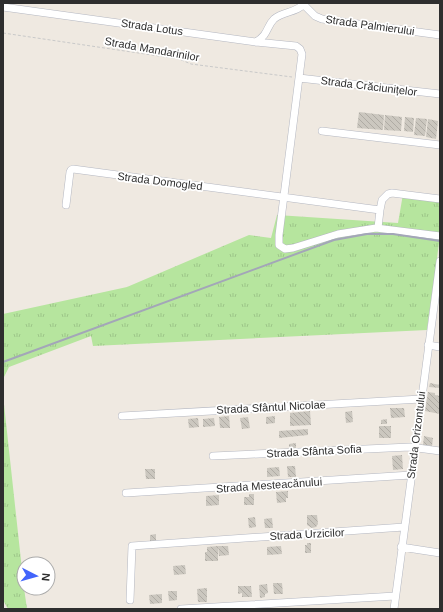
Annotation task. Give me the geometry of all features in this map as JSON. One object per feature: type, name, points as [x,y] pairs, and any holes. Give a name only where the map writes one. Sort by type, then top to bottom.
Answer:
[{"type":"street","name":"Strada Palmierului","points":[[305,4],[315,16],[322,19],[440,35]]},
{"type":"street","points":[[256,42],[263,38],[273,20],[280,15],[297,10],[305,4]]},
{"type":"street","name":"Strada Lotus","points":[[3,7],[256,42],[293,45],[300,49],[302,54],[299,78]]},
{"type":"street","points":[[299,78],[278,242],[279,245],[285,249],[293,248],[338,234],[378,228],[440,236]]},
{"type":"street","name":"Strada Crăciunițelor","points":[[299,78],[440,94]]},
{"type":"street","points":[[322,131],[440,145]]},
{"type":"street","name":"Strada Domogled","points":[[66,206],[71,170],[284,198]]},
{"type":"street","points":[[378,228],[382,200],[388,194],[392,193],[440,199]]},
{"type":"street","points":[[284,198],[380,210]]},
{"type":"street","name":"Strada Orizontului","points":[[394,609],[440,261]]},
{"type":"street","points":[[428,345],[440,347]]},
{"type":"street","name":"Strada Sfântul Nicolae","points":[[122,416],[421,399]]},
{"type":"street","name":"Strada Sfânta Sofia","points":[[213,456],[410,446],[440,451]]},
{"type":"street","name":"Strada Mesteacănului","points":[[126,493],[411,475]]},
{"type":"street","name":"Strada Urzicilor","points":[[130,600],[132,546],[404,527]]},
{"type":"street","points":[[401,547],[440,552]]},
{"type":"street","points":[[181,609],[395,596]]},
{"type":"path","name":"Strada Mandarinilor","points":[[3,33],[179,59],[191,64],[299,78]]},
{"type":"green space","points":[[403,194],[440,199],[440,236],[427,330],[93,346],[91,336],[9,367],[3,379],[3,314],[127,287],[249,235],[271,238],[277,215],[398,223]]},
{"type":"green space","points":[[3,395],[21,556],[16,556],[16,596],[25,596],[27,609],[8,609],[3,600]]},
{"type":"building","points":[[359,112],[384,115],[383,130],[357,128]]},
{"type":"building","points":[[385,115],[402,117],[401,131],[384,130]]},
{"type":"building","points":[[405,117],[414,118],[413,132],[404,131]]},
{"type":"building","points":[[416,118],[427,119],[425,136],[414,135]]},
{"type":"building","points":[[428,119],[438,121],[436,139],[426,137]]},
{"type":"building","points":[[430,383],[440,385],[440,388],[429,387]]},
{"type":"building","points":[[428,392],[435,393],[435,395],[440,396],[440,414],[425,411]]},
{"type":"building","points":[[390,408],[404,408],[405,417],[391,418]]},
{"type":"building","points":[[310,411],[311,425],[290,426],[290,413]]},
{"type":"building","points":[[352,411],[353,422],[346,423],[345,412]]},
{"type":"building","points":[[229,416],[230,428],[220,428],[219,417]]},
{"type":"building","points":[[275,416],[275,423],[266,424],[266,417]]},
{"type":"building","points":[[248,417],[250,428],[242,429],[240,418]]},
{"type":"building","points":[[198,418],[199,427],[189,428],[188,419]]},
{"type":"building","points":[[214,418],[215,426],[203,427],[203,419]]},
{"type":"building","points":[[387,419],[387,424],[381,424],[381,420]]},
{"type":"building","points":[[379,426],[391,426],[391,438],[379,438]]},
{"type":"building","points":[[308,429],[308,435],[279,438],[279,431]]},
{"type":"building","points":[[424,436],[433,438],[432,446],[423,445]]},
{"type":"building","points":[[296,443],[296,448],[289,448],[289,444]]},
{"type":"building","points":[[402,455],[403,469],[393,470],[392,456]]},
{"type":"building","points":[[287,466],[295,466],[296,477],[288,477]]},
{"type":"building","points":[[279,467],[280,476],[267,477],[267,468]]},
{"type":"building","points":[[145,469],[155,469],[155,479],[146,479]]},
{"type":"building","points":[[288,491],[288,498],[286,498],[286,502],[277,503],[276,492]]},
{"type":"building","points":[[249,494],[254,494],[254,505],[244,505],[244,497],[249,497]]},
{"type":"building","points":[[219,495],[219,505],[206,506],[206,496]]},
{"type":"building","points":[[307,515],[317,515],[318,524],[316,527],[312,528],[307,525]]},
{"type":"building","points":[[255,517],[256,527],[249,528],[248,518]]},
{"type":"building","points":[[272,518],[273,528],[265,528],[264,519]]},
{"type":"building","points":[[156,534],[156,542],[150,542],[150,535]]},
{"type":"building","points":[[307,543],[311,543],[311,553],[305,553],[305,545],[307,545]]},
{"type":"building","points":[[218,546],[228,546],[229,555],[219,556]]},
{"type":"building","points":[[218,546],[218,561],[205,561],[205,552],[207,552],[207,547]]},
{"type":"building","points":[[281,546],[282,554],[267,555],[267,547]]},
{"type":"building","points":[[185,565],[186,574],[174,575],[173,566]]},
{"type":"building","points":[[273,583],[282,583],[283,594],[274,594]]},
{"type":"building","points":[[267,584],[268,593],[265,594],[265,597],[260,598],[259,585]]},
{"type":"building","points":[[238,586],[251,586],[252,597],[242,597],[242,593],[238,594]]},
{"type":"building","points":[[207,588],[207,602],[198,602],[197,589]]},
{"type":"building","points":[[168,591],[177,591],[177,600],[169,601]]},
{"type":"building","points":[[162,594],[162,603],[150,604],[149,595]]},
{"type":"railway","points":[[3,362],[334,240],[367,234],[393,234],[440,241]]}]
